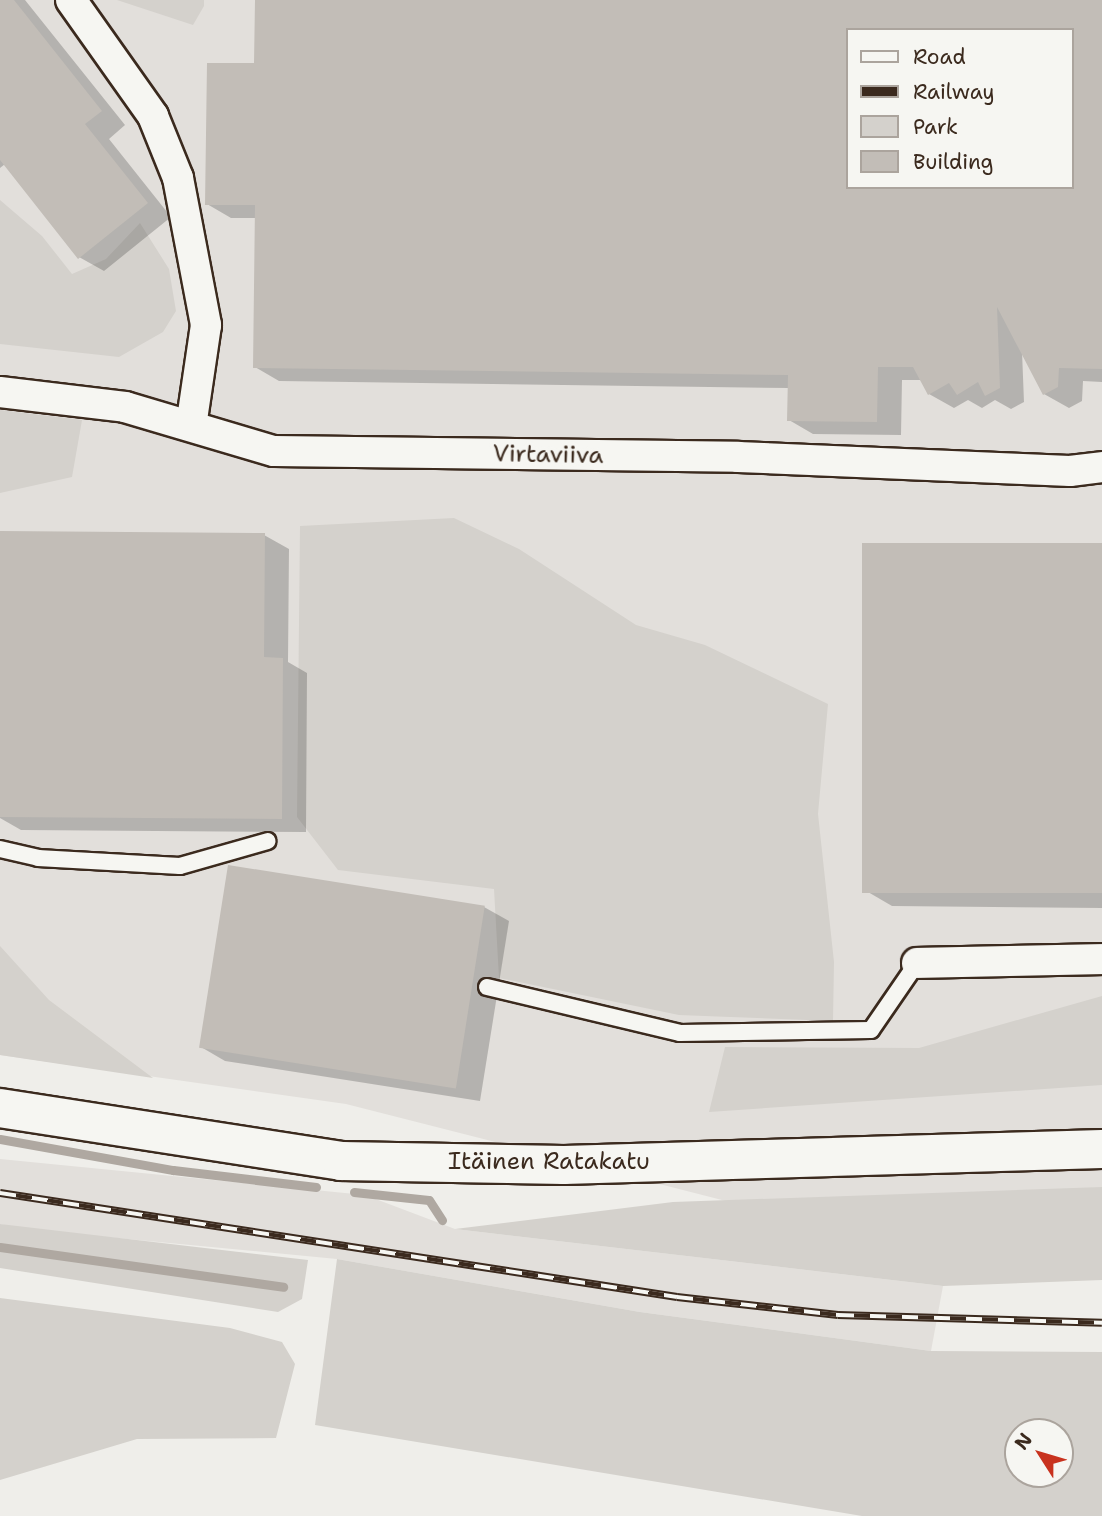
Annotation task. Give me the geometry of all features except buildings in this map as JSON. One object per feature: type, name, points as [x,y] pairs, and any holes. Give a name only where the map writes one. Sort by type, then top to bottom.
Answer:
[{"type":"street","points":[[71,0],[153,116],[178,178],[206,325],[191,426]]},
{"type":"street","name":"Virtaviiva","points":[[0,392],[125,407],[274,451],[738,457],[1070,471],[1102,467]]},
{"type":"street","points":[[917,963],[1102,959]]},
{"type":"street","name":"Itäinen Ratakatu","points":[[0,1108],[341,1161],[578,1164],[1102,1149]]},
{"type":"lane","points":[[0,849],[38,858],[180,866],[268,841]]},
{"type":"lane","points":[[487,987],[680,1033],[871,1030],[917,963]]},
{"type":"shaded area","points":[[0,0],[1102,0],[1102,1272],[1024,1277],[346,1104],[0,1055]]},
{"type":"shaded area","points":[[0,1159],[365,1195],[455,1229],[943,1286],[931,1351],[640,1312],[337,1259],[22,1229],[0,1224]]},
{"type":"green space","points":[[117,0],[204,0],[204,6],[193,25]]},
{"type":"green space","points":[[0,200],[42,236],[72,274],[106,259],[140,223],[169,269],[176,311],[163,332],[119,357],[0,344]]},
{"type":"green space","points":[[0,410],[82,420],[72,477],[0,493]]},
{"type":"green space","points":[[454,518],[519,549],[636,625],[705,645],[828,704],[818,814],[834,962],[833,1021],[679,1015],[499,978],[494,889],[338,870],[297,817],[300,526]]},
{"type":"green space","points":[[0,946],[49,1000],[153,1078],[0,1055]]},
{"type":"green space","points":[[1102,996],[1102,1085],[709,1112],[725,1047],[919,1048]]},
{"type":"green space","points":[[1102,1187],[1102,1280],[943,1286],[455,1229],[673,1202]]},
{"type":"green space","points":[[0,1224],[308,1260],[302,1299],[278,1312],[0,1268]]},
{"type":"green space","points":[[337,1259],[640,1312],[931,1351],[1102,1352],[1102,1516],[862,1516],[315,1425]]},
{"type":"green space","points":[[0,1298],[230,1328],[282,1342],[295,1364],[276,1438],[137,1439],[0,1480]]},
{"type":"waterway","points":[[0,1139],[173,1170],[316,1187]]},
{"type":"waterway","points":[[354,1192],[429,1200],[442,1220]]},
{"type":"waterway","points":[[0,1247],[283,1287]]},
{"type":"railway","points":[[0,1193],[677,1297],[838,1315],[1102,1323]]}]
